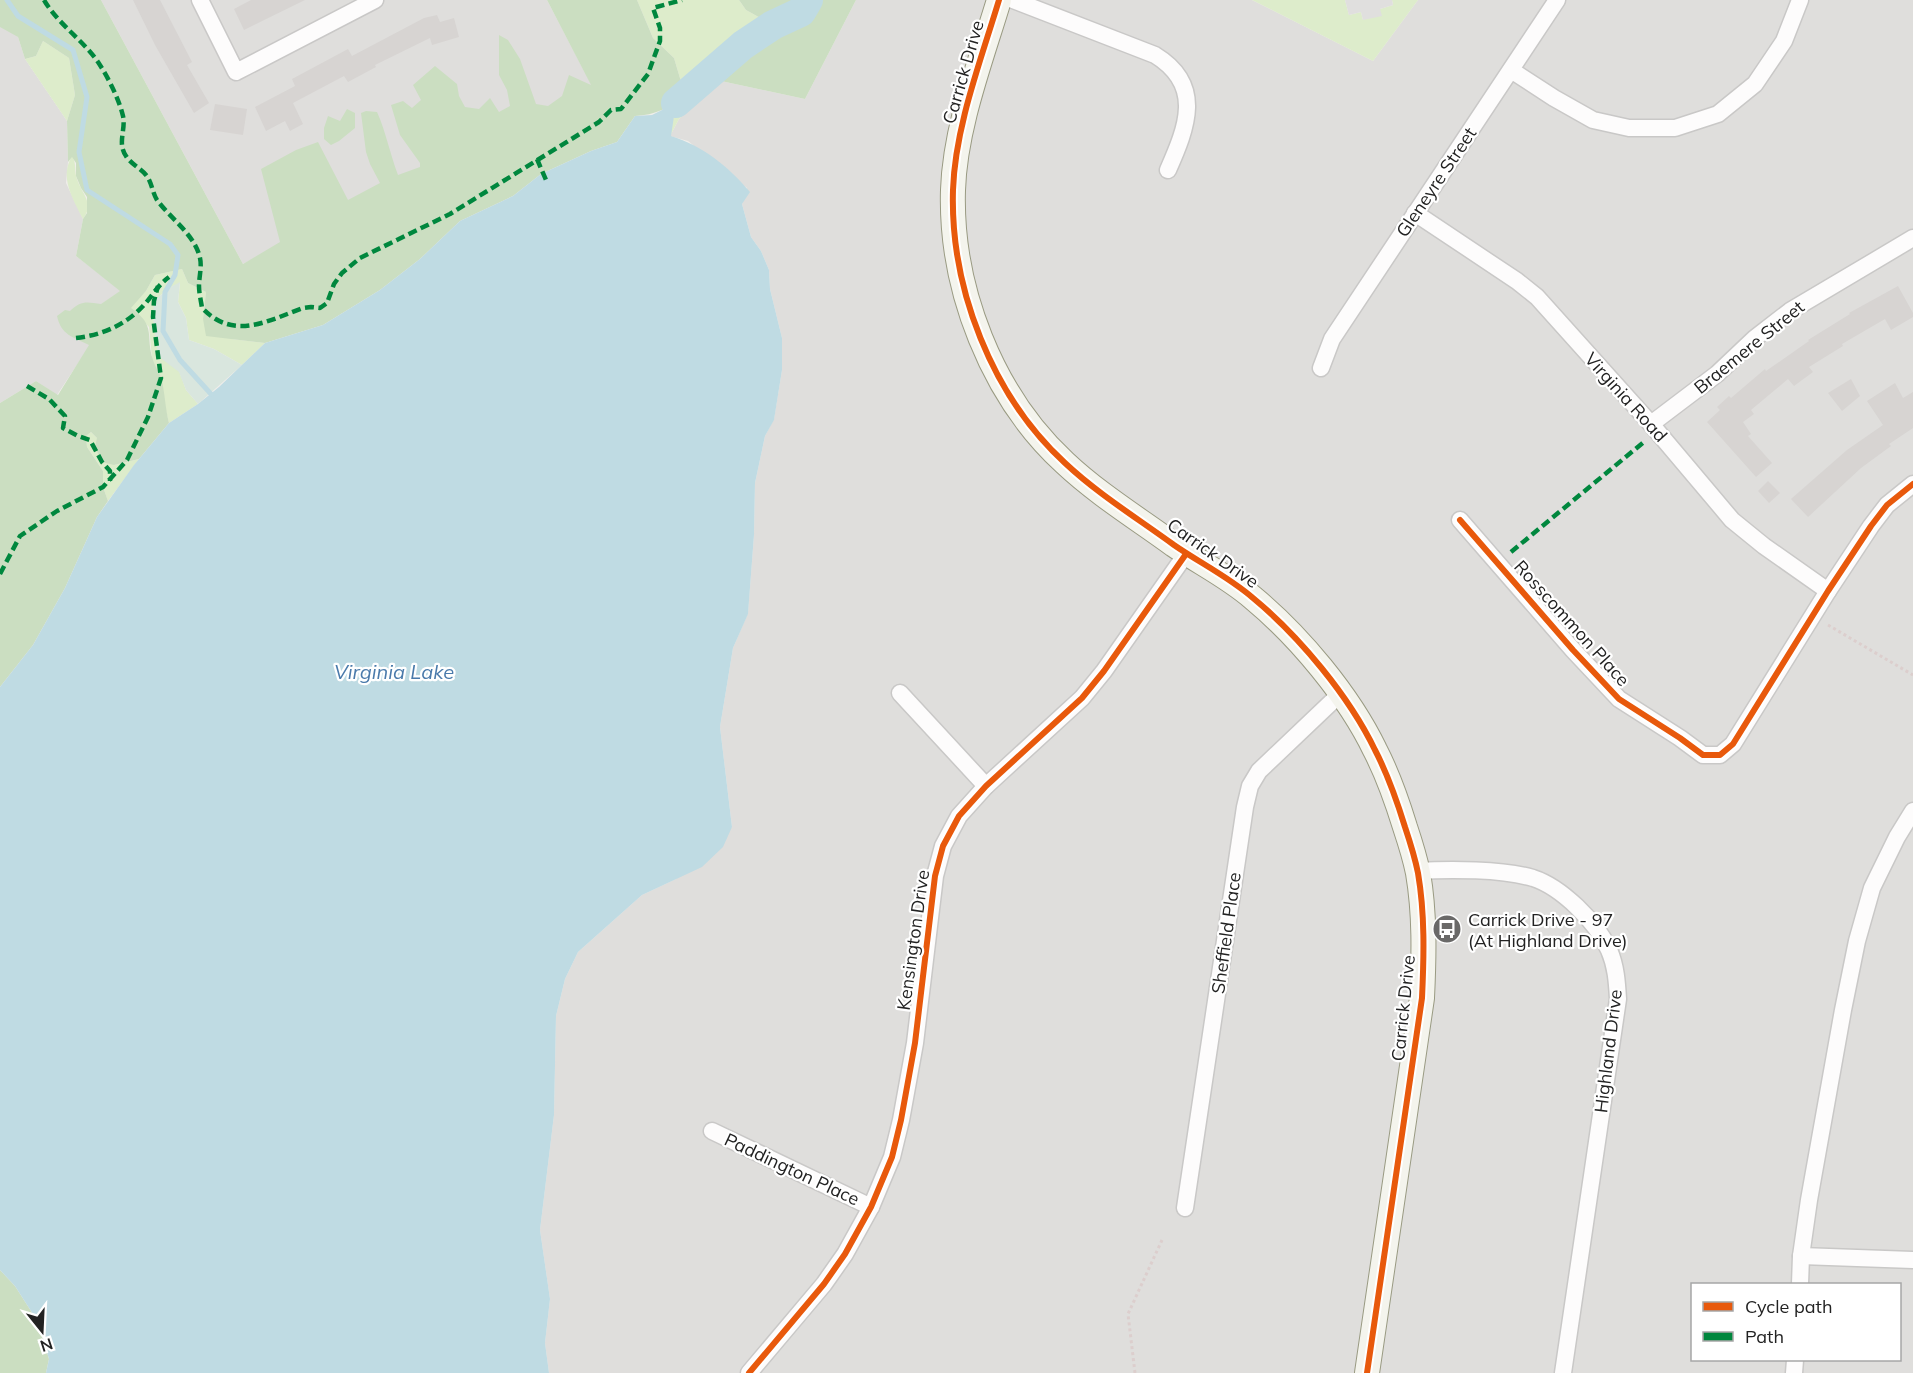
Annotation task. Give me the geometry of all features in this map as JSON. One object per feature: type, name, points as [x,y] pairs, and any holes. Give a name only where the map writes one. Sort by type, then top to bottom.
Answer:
[{"type":"street","points":[[200,0],[236,72],[375,0]]},
{"type":"street","name":"Carrick Drive","points":[[999,0],[962,128],[953,189],[954,231],[960,272],[969,308],[995,371],[1040,437],[1065,463],[1186,554],[1226,578],[1253,598],[1306,652],[1358,718],[1385,770],[1418,871],[1424,952],[1422,998],[1367,1373]]},
{"type":"street","points":[[1013,0],[1166,62],[1185,87],[1187,119],[1183,136],[1168,170]]},
{"type":"street","name":"Gleneyre Street","points":[[1321,368],[1332,339],[1557,0]]},
{"type":"street","points":[[1511,70],[1593,120],[1629,128],[1675,128],[1718,114],[1755,84],[1784,41],[1800,0]]},
{"type":"street","name":"Virginia Road","points":[[1415,213],[1517,281],[1537,297],[1651,424],[1732,520],[1764,546],[1828,591]]},
{"type":"street","name":"Braemere Street","points":[[1651,424],[1717,374],[1755,338],[1790,310],[1913,238]]},
{"type":"street","name":"Rosscommon Place","points":[[1460,520],[1573,650],[1619,699],[1703,755],[1720,755],[1733,744],[1828,591],[1887,505],[1913,484]]},
{"type":"street","name":"Kensington Drive","points":[[749,1373],[824,1284],[850,1246],[871,1206],[892,1157],[915,1043],[935,876],[943,846],[959,816],[986,786],[1082,698],[1104,671],[1186,554]]},
{"type":"street","points":[[900,693],[986,786]]},
{"type":"street","name":"Sheffield Place","points":[[1185,1208],[1250,786],[1258,771],[1340,694]]},
{"type":"street","points":[[1800,1283],[1801,1256],[1857,941],[1872,888],[1897,837],[1913,811]]},
{"type":"street","name":"Highland Drive","points":[[1418,871],[1439,869],[1515,874],[1534,878],[1550,885],[1575,905],[1593,924],[1609,948],[1616,972],[1618,999],[1563,1373]]},
{"type":"street","name":"Paddington Place","points":[[712,1131],[871,1206]]},
{"type":"street","points":[[1801,1256],[1913,1260]]},
{"type":"path","points":[[1828,625],[1913,675]]},
{"type":"path","points":[[1135,1373],[1128,1314],[1162,1240]]},
{"type":"shaded area","points":[[101,0],[547,0],[592,86],[243,264]]},
{"type":"shaded area","points":[[856,0],[1252,0],[1373,61],[1418,0],[1913,0],[1913,1373],[549,1373],[545,1343],[550,1299],[540,1230],[554,1115],[556,1016],[565,979],[578,952],[642,895],[676,879],[732,827],[720,727],[733,648],[748,613],[755,483],[765,436],[774,419],[782,370],[782,338],[770,289],[769,270],[761,251],[751,237],[742,204],[747,188],[688,141],[670,136],[679,119],[721,81],[805,99]]},
{"type":"shaded area","points":[[1345,0],[1392,0],[1393,5],[1380,9],[1382,16],[1363,20],[1361,12],[1349,15]]},
{"type":"shaded area","points":[[0,18],[18,37],[25,59],[67,121],[66,183],[83,219],[76,256],[121,291],[94,309],[90,345],[57,395],[36,381],[0,403]]},
{"type":"shaded area","points":[[180,282],[178,302],[186,318],[189,340],[214,349],[242,365],[198,404],[186,390],[179,372],[158,356],[153,317],[154,301]]},
{"type":"green space","points":[[0,0],[101,0],[243,264],[280,242],[261,169],[296,150],[318,142],[348,200],[380,183],[366,152],[361,113],[377,112],[398,175],[420,167],[420,163],[400,135],[391,105],[403,101],[412,108],[421,100],[413,85],[435,66],[457,84],[459,96],[465,107],[479,109],[490,98],[499,112],[510,106],[507,90],[499,75],[499,35],[508,40],[520,59],[536,104],[548,106],[562,96],[569,75],[591,85],[547,0],[637,0],[653,38],[674,58],[685,95],[662,110],[635,116],[617,142],[541,174],[513,196],[460,221],[420,259],[380,290],[323,325],[265,343],[206,336],[203,319],[206,292],[188,283],[182,269],[155,275],[146,291],[131,308],[144,320],[149,332],[151,352],[161,377],[169,423],[139,459],[114,465],[102,462],[95,447],[97,438],[91,432],[86,436],[87,447],[103,471],[103,487],[108,501],[97,517],[65,588],[33,645],[0,687],[0,403],[36,381],[58,395],[89,345],[65,331],[57,316],[81,303],[101,304],[120,291],[76,256],[83,219],[87,213],[87,197],[76,176],[76,163],[72,157],[68,162],[67,121],[75,95],[69,58],[43,41],[36,56],[25,59],[18,37],[0,27]]},
{"type":"green space","points":[[637,0],[739,0],[746,10],[773,25],[743,45],[715,70],[721,81],[679,119],[670,136],[676,103],[685,95],[674,58],[653,38]]},
{"type":"green space","points":[[739,0],[856,0],[805,99],[721,81],[714,69],[743,45],[773,25],[746,10]]},
{"type":"green space","points":[[1252,0],[1345,0],[1349,15],[1361,12],[1363,20],[1380,9],[1393,5],[1392,0],[1418,0],[1373,61]]},
{"type":"green space","points":[[43,41],[69,58],[75,95],[67,121],[25,59],[36,56]]},
{"type":"green space","points":[[347,109],[355,113],[355,128],[331,145],[324,139],[324,128],[328,116],[340,121]]},
{"type":"green space","points":[[72,156],[77,179],[88,204],[83,219],[67,180],[68,164]]},
{"type":"green space","points":[[182,269],[188,283],[206,292],[203,319],[232,339],[265,343],[242,365],[214,349],[189,340],[186,318],[178,302],[180,283],[169,288],[154,301],[186,390],[198,404],[169,423],[161,378],[152,359],[149,327],[130,308],[146,291],[155,275]]},
{"type":"green space","points":[[91,432],[114,465],[139,459],[108,501],[103,487],[103,471],[87,447],[86,436]]},
{"type":"green space","points":[[0,1270],[15,1286],[38,1322],[49,1359],[46,1373],[0,1373]]},
{"type":"water","name":"Virginia Lake","points":[[676,103],[671,136],[694,145],[714,158],[750,192],[742,204],[751,237],[761,251],[769,270],[770,289],[782,338],[782,370],[774,420],[765,436],[755,483],[748,614],[733,648],[720,727],[732,827],[723,847],[702,867],[642,895],[578,952],[565,979],[556,1016],[554,1115],[540,1230],[550,1299],[545,1343],[549,1373],[46,1373],[49,1359],[38,1322],[15,1286],[0,1270],[0,687],[33,645],[65,588],[97,517],[134,465],[169,423],[219,387],[265,343],[323,325],[380,290],[420,259],[460,221],[513,196],[541,174],[617,142],[635,116],[652,115]]},
{"type":"building","points":[[133,0],[160,0],[192,62],[187,65],[209,103],[194,113],[155,45]]},
{"type":"building","points":[[251,0],[305,0],[244,30],[234,9]]},
{"type":"building","points":[[437,15],[440,22],[454,18],[459,37],[432,45],[430,38],[375,65],[376,67],[348,82],[344,76],[293,103],[303,124],[290,131],[285,121],[266,131],[255,107],[295,86],[292,79],[348,49],[352,56],[424,18]]},
{"type":"building","points":[[215,104],[247,109],[243,135],[210,130]]},
{"type":"building","points":[[1898,286],[1913,317],[1891,330],[1885,319],[1842,344],[1843,346],[1809,367],[1813,372],[1794,386],[1788,379],[1751,410],[1754,414],[1743,422],[1751,434],[1748,436],[1772,463],[1756,477],[1707,422],[1720,410],[1717,407],[1765,369],[1766,371],[1808,340],[1849,313]]},
{"type":"building","points":[[1851,379],[1860,396],[1842,411],[1828,393]]},
{"type":"building","points":[[1895,383],[1903,398],[1913,392],[1913,428],[1889,444],[1891,446],[1861,468],[1808,517],[1791,499],[1847,450],[1883,425],[1867,401]]},
{"type":"building","points":[[1768,481],[1780,493],[1769,503],[1758,491]]},
{"type":"waterway","points":[[7,0],[18,16],[73,50],[87,97],[79,152],[87,190],[170,244],[178,255],[175,275],[165,292],[163,331],[180,360],[211,394]]},
{"type":"waterway","points":[[676,103],[743,45],[773,25],[801,12],[808,0]]},
{"type":"marked path","points":[[44,0],[56,17],[85,46],[102,68],[116,95],[123,116],[123,151],[130,161],[146,175],[157,200],[193,242],[201,261],[199,286],[202,308],[226,324],[239,326],[264,322],[303,308],[320,308],[327,303],[334,284],[342,273],[360,258],[450,214],[599,122],[611,110],[621,109],[648,74],[660,41],[660,28],[653,8],[682,0]]},
{"type":"marked path","points":[[537,159],[546,180]]},
{"type":"marked path","points":[[76,338],[104,332],[129,318],[169,277]]},
{"type":"marked path","points":[[0,574],[20,536],[57,511],[103,487],[127,460],[148,417],[161,378],[153,317],[158,286]]},
{"type":"marked path","points":[[27,386],[49,399],[65,416],[63,428],[90,440],[102,462],[110,471],[110,481]]},
{"type":"marked path","points":[[1511,552],[1645,441]]},
{"type":"cycle path","points":[[999,0],[958,142],[953,190],[954,227],[959,265],[968,302],[997,373],[1016,406],[1039,436],[1065,463],[1104,495],[1174,545],[1244,590],[1288,630],[1322,668],[1351,709],[1375,750],[1392,788],[1414,856],[1423,919],[1422,998],[1367,1373]]},
{"type":"cycle path","points":[[1460,520],[1573,650],[1619,699],[1703,755],[1720,755],[1733,744],[1871,526],[1887,505],[1913,484]]},
{"type":"cycle path","points":[[749,1373],[824,1284],[845,1254],[871,1207],[892,1157],[915,1043],[935,876],[943,846],[959,816],[986,786],[1082,698],[1104,671],[1186,554]]},
{"type":"place","name":"Carrick Drive - 97 (At Highland Drive)","points":[[1447,929]]}]
